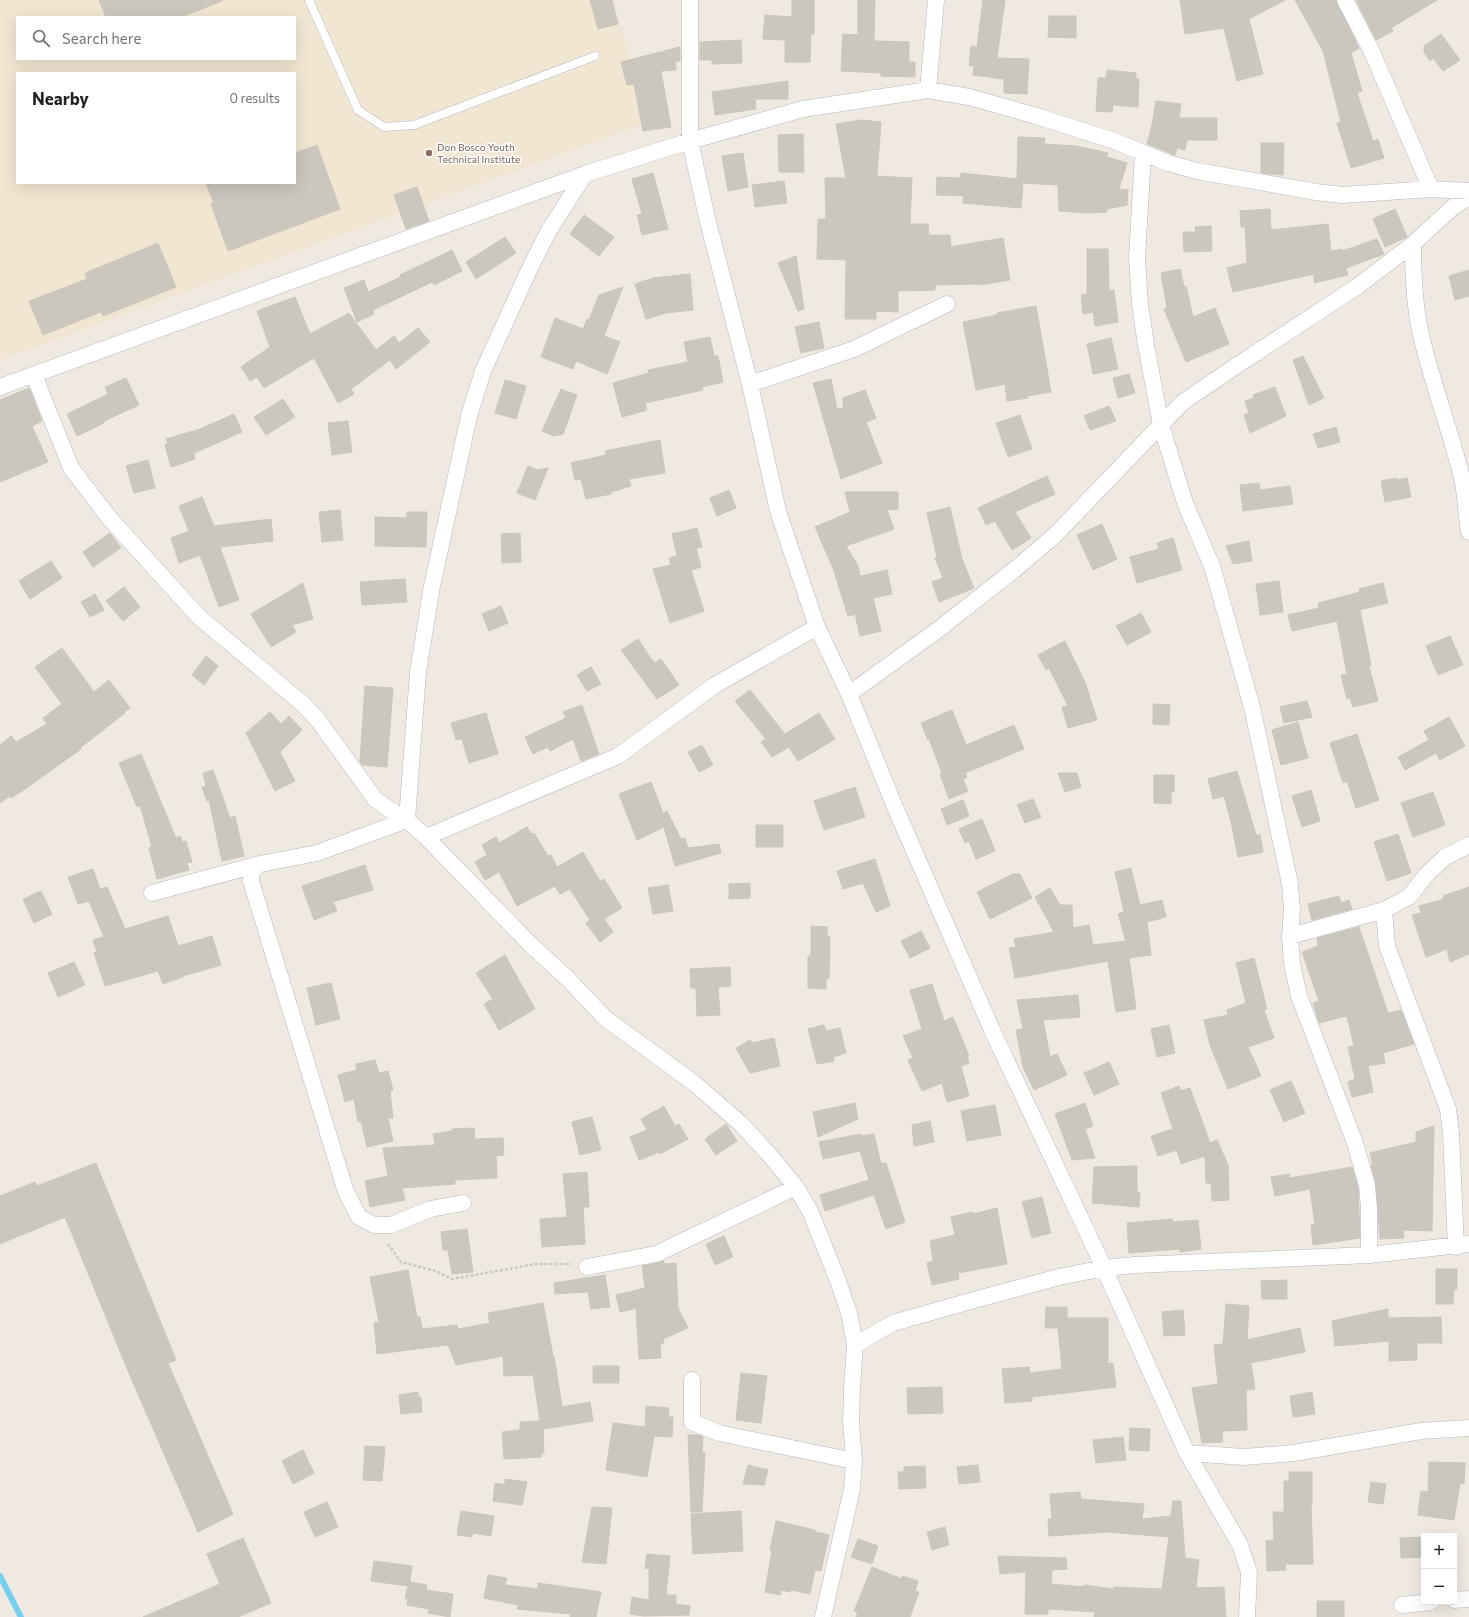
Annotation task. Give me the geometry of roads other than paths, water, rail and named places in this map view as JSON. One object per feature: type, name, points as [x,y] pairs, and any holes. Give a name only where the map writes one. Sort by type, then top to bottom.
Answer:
[{"type":"street","points":[[690,0],[690,141],[707,218],[750,384],[778,511],[817,626],[849,694],[895,807],[989,1023],[1104,1268],[1187,1453],[1240,1545],[1249,1572],[1247,1617]]},
{"type":"street","points":[[928,90],[936,0]]},
{"type":"street","points":[[1345,0],[1372,52],[1431,188]]},
{"type":"street","points":[[0,387],[585,174],[690,141],[803,109],[928,90],[969,97],[1033,115],[1112,140],[1143,154],[1197,171],[1342,196],[1431,188],[1469,191]]},
{"type":"street","points":[[1143,154],[1138,258],[1140,304],[1161,425],[1185,504],[1212,566],[1252,707],[1290,884],[1292,910],[1290,936],[1292,964],[1299,996],[1355,1143],[1367,1185],[1369,1208],[1369,1256]]},
{"type":"street","points":[[408,820],[419,665],[432,586],[469,416],[483,371],[529,270],[548,232],[585,174]]},
{"type":"street","points":[[849,694],[939,630],[1055,535],[1184,402],[1358,286],[1413,244],[1454,207],[1469,198]]},
{"type":"street","points":[[1413,244],[1413,282],[1420,333],[1431,376],[1451,438],[1462,480],[1469,532]]},
{"type":"street","points":[[750,384],[854,349],[947,304]]},
{"type":"street","points":[[34,375],[71,468],[111,520],[199,617],[313,714],[375,799],[390,810],[408,820],[426,837],[531,946],[568,979],[605,1018],[694,1083],[741,1124],[768,1153],[796,1187],[810,1211],[837,1278],[849,1313],[855,1345],[851,1421],[854,1461],[852,1489],[823,1617]]},
{"type":"street","points":[[426,837],[618,756],[715,684],[817,626]]},
{"type":"street","points":[[152,893],[260,864],[317,853],[408,820]]},
{"type":"street","points":[[1290,936],[1384,910],[1409,897],[1426,874],[1445,857],[1469,845]]},
{"type":"street","points":[[260,864],[252,871],[251,881],[346,1192],[359,1217],[374,1225],[391,1225],[430,1209],[462,1203]]},
{"type":"street","points":[[855,1345],[893,1323],[981,1298],[1104,1268],[1135,1265],[1369,1256],[1462,1245],[1448,1109],[1387,946],[1384,910]]},
{"type":"street","points":[[587,1267],[656,1254],[796,1187]]},
{"type":"street","points":[[692,1380],[692,1422],[719,1433],[854,1461]]},
{"type":"street","points":[[1187,1453],[1244,1457],[1294,1453],[1421,1431],[1469,1428]]},
{"type":"street","points":[[1457,1600],[1469,1599]]},
{"type":"street","points":[[1402,1605],[1421,1603]]},
{"type":"lane","points":[[309,0],[358,110],[384,127],[414,125],[595,56]]},
{"type":"waterway","points":[[0,1576],[21,1617]]},
{"type":"place","name":"Don Bosco Youth Technical Institute","points":[[429,153]]}]
